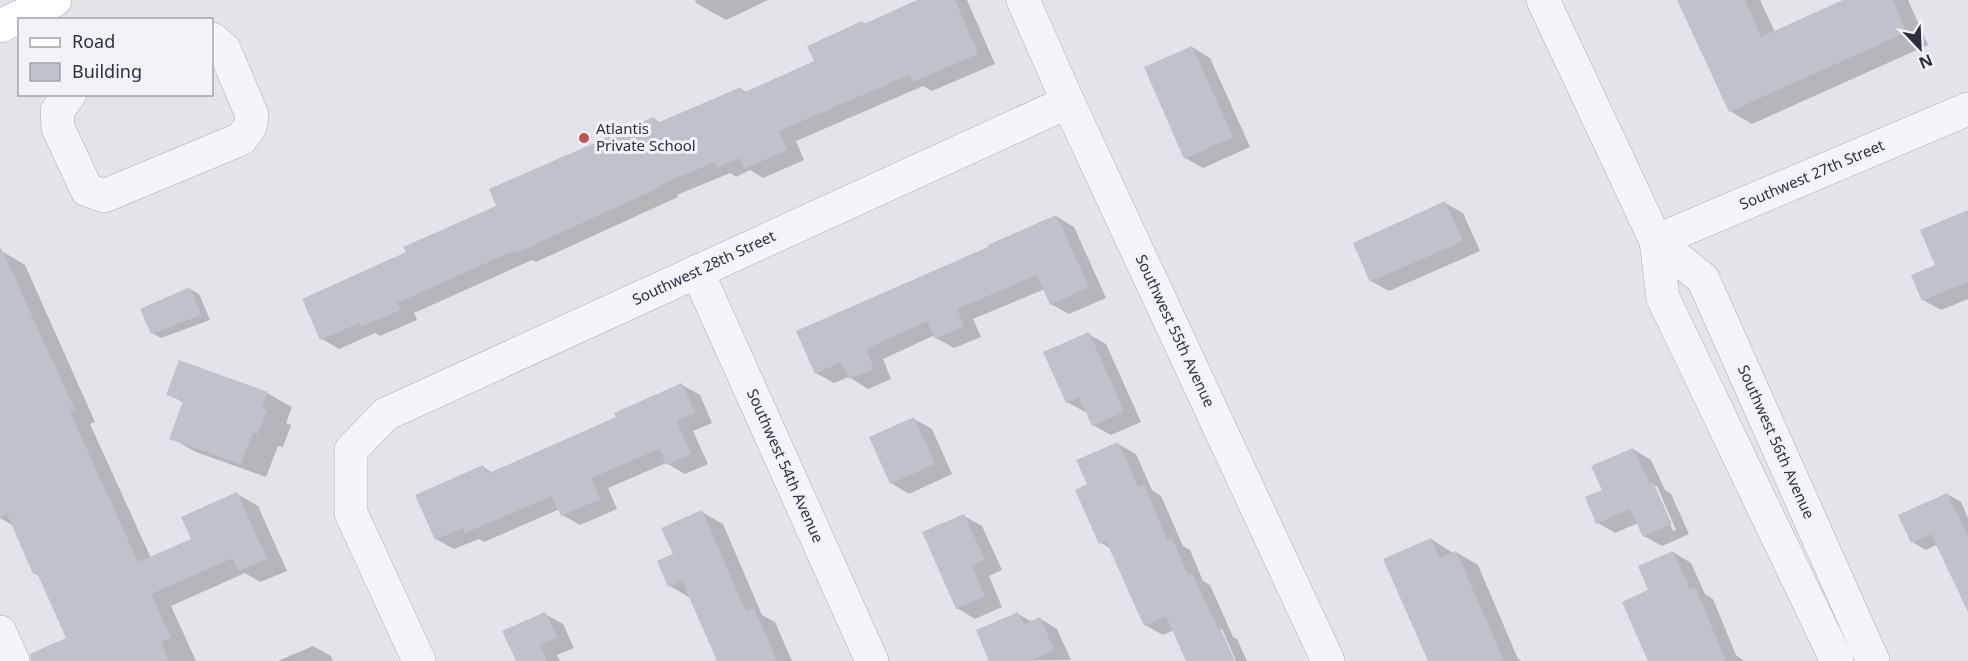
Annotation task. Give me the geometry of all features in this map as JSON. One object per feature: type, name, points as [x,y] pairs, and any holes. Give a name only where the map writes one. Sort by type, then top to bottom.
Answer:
[{"type":"main road","points":[[0,26],[56,0]]},
{"type":"street","name":"Southwest 55th Avenue","points":[[1023,0],[1068,102],[1328,661]]},
{"type":"street","name":"Southwest 56th Avenue","points":[[1543,0],[1656,241],[1663,298],[1837,661]]},
{"type":"street","points":[[68,96],[57,111],[58,128],[87,190],[104,196],[241,139],[250,127],[252,115],[224,50],[213,40]]},
{"type":"street","name":"Southwest 28th Street","points":[[419,661],[351,513],[351,450],[386,414],[1068,102]]},
{"type":"street","name":"Southwest 27th Street","points":[[1656,241],[1968,109]]},
{"type":"street","name":"Southwest 56th Avenue","points":[[1656,241],[1703,279],[1873,661]]},
{"type":"street","name":"Southwest 54th Avenue","points":[[697,271],[872,661]]},
{"type":"building","points":[[917,0],[955,0],[978,54],[913,82],[909,75],[779,131],[787,150],[744,169],[739,158],[717,168],[715,162],[660,185],[661,187],[516,253],[515,250],[397,303],[401,310],[361,327],[359,323],[320,340],[302,299],[406,252],[403,247],[496,206],[489,189],[654,117],[657,123],[741,87],[743,93],[814,61],[807,46],[862,21],[864,24]]},
{"type":"building","points":[[1677,0],[1745,0],[1761,37],[1843,0],[1892,0],[1907,32],[1729,112]]},
{"type":"building","points":[[1192,46],[1233,137],[1184,159],[1144,67]]},
{"type":"building","points":[[1445,201],[1463,241],[1370,282],[1353,243]]},
{"type":"building","points":[[1968,210],[1968,282],[1922,301],[1911,275],[1935,265],[1920,230]]},
{"type":"building","points":[[1056,215],[1089,287],[1050,305],[1037,275],[957,309],[964,326],[935,339],[927,321],[866,349],[874,369],[849,379],[841,362],[815,374],[796,331]]},
{"type":"building","points":[[0,246],[75,410],[70,412],[138,562],[191,539],[181,517],[237,492],[267,559],[238,571],[233,558],[151,594],[171,638],[161,642],[169,661],[31,661],[30,654],[66,638],[37,573],[33,574],[7,514],[0,518]]},
{"type":"building","points":[[190,287],[201,315],[151,334],[140,309]]},
{"type":"building","points":[[1089,332],[1124,412],[1092,426],[1079,397],[1066,403],[1043,352]]},
{"type":"building","points":[[179,360],[268,392],[262,408],[267,410],[258,434],[253,433],[241,464],[169,439],[183,401],[166,395]]},
{"type":"building","points":[[682,383],[695,413],[676,420],[691,454],[666,465],[659,449],[591,478],[600,499],[561,516],[552,496],[465,533],[463,528],[435,540],[415,495],[483,465],[487,474],[616,417],[614,413]]},
{"type":"building","points":[[914,417],[935,464],[890,484],[869,437]]},
{"type":"building","points":[[1118,442],[1138,487],[1144,484],[1167,540],[1172,538],[1188,575],[1192,573],[1235,661],[1186,661],[1166,616],[1144,626],[1106,541],[1099,544],[1075,490],[1087,484],[1076,460]]},
{"type":"building","points":[[1633,448],[1649,483],[1653,482],[1672,524],[1643,537],[1630,509],[1596,524],[1585,497],[1602,490],[1591,466]]},
{"type":"building","points":[[1947,493],[1968,537],[1968,612],[1931,534],[1911,543],[1898,515]]},
{"type":"building","points":[[702,510],[746,612],[754,608],[777,661],[717,661],[682,581],[668,587],[657,561],[673,554],[661,528]]},
{"type":"building","points":[[964,514],[985,560],[972,566],[985,596],[956,609],[922,532]]},
{"type":"building","points":[[1431,538],[1439,558],[1456,551],[1504,661],[1428,661],[1383,559]]},
{"type":"building","points":[[1673,551],[1690,589],[1695,587],[1726,661],[1648,661],[1622,602],[1648,590],[1638,566]]},
{"type":"building","points":[[545,612],[557,637],[540,645],[547,661],[516,661],[502,631]]},
{"type":"building","points":[[1018,612],[1024,624],[1040,617],[1054,650],[1029,661],[989,661],[976,630]]},
{"type":"place","name":"Atlantis Private School","points":[[584,138]]}]
